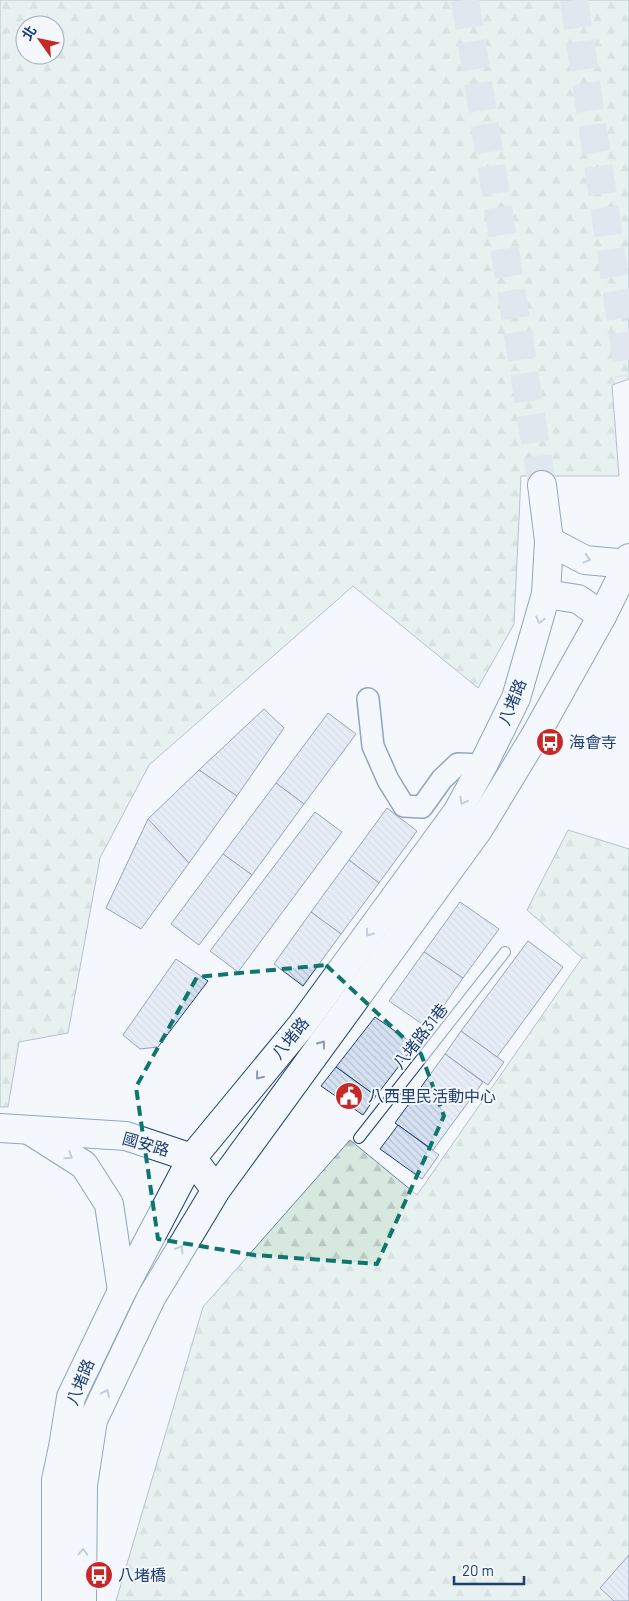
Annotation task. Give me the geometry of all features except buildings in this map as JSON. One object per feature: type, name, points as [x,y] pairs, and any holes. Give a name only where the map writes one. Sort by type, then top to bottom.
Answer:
[{"type":"main road","name":"八堵路","points":[[56,1601],[56,1480],[71,1398],[122,1291],[192,1158],[328,989],[458,811],[483,765],[516,698],[546,594],[549,541],[542,485]]},
{"type":"main road","points":[[549,541],[585,560],[629,561]]},
{"type":"main road","name":"八堵路","points":[[82,1601],[83,1484],[93,1420],[151,1298],[216,1190],[478,830],[535,736],[602,616],[629,561]]},
{"type":"main road","points":[[546,594],[578,599],[602,616]]},
{"type":"main road","name":"國安路","points":[[0,1128],[126,1136],[192,1158],[216,1190]]},
{"type":"main road","points":[[28,1130],[84,1165],[109,1204],[122,1291]]},
{"type":"street","points":[[368,699],[374,746],[388,780],[404,806],[422,807],[442,778],[458,764],[483,765]]},
{"type":"lane","name":"八堵路31巷","points":[[359,1138],[505,952]]},
{"type":"highlighted area","points":[[326,965],[421,1054],[444,1116],[377,1264],[254,1255],[158,1239],[136,1087],[197,977]]},
{"type":"green space","points":[[0,0],[629,0],[629,379],[612,385],[619,476],[521,476],[514,624],[478,688],[353,586],[149,765],[100,858],[68,1033],[19,1042],[8,1107],[0,1107]]},
{"type":"green space","points":[[568,830],[629,849],[629,1601],[116,1601],[203,1307],[350,1140],[417,1195],[582,958],[527,910]]},
{"type":"tunnel","points":[[465,0],[542,485]]},
{"type":"tunnel","points":[[574,0],[629,376]]},
{"type":"place","name":"海會寺","points":[[550,742]]},
{"type":"place","name":"八西里民活動中心","points":[[349,1096]]},
{"type":"place","name":"八堵橋","points":[[99,1575]]}]
